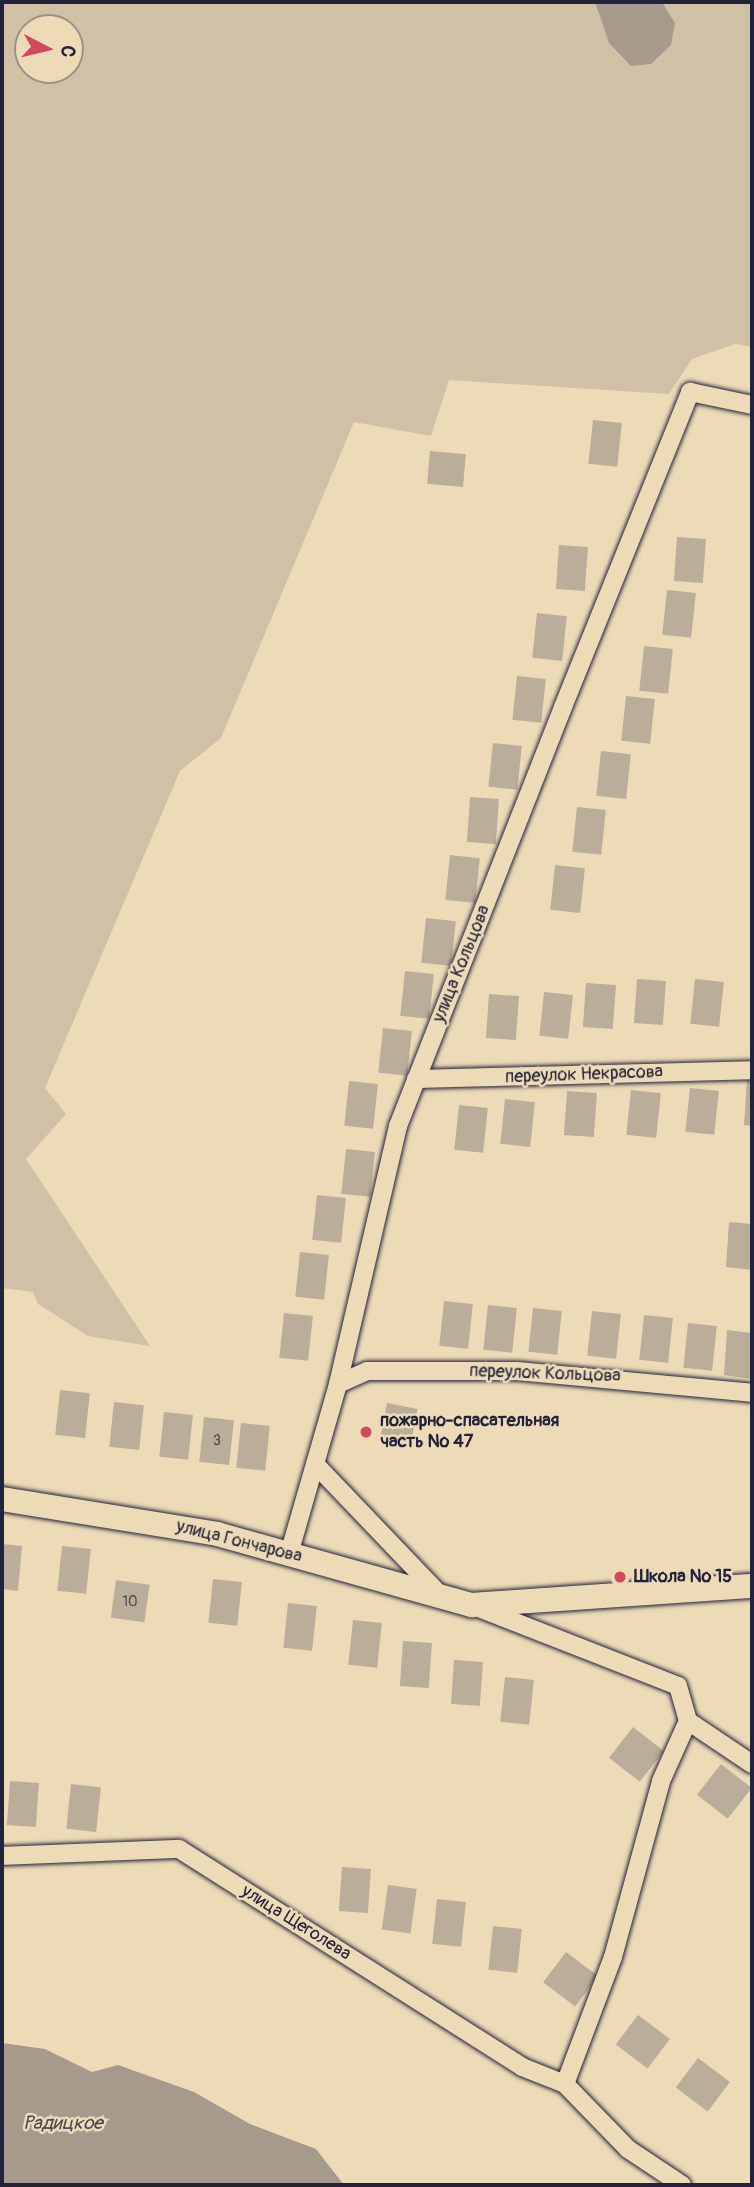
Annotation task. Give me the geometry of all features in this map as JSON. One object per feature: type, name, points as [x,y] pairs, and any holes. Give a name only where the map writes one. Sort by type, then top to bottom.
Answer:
[{"type":"street","name":"улица Кольцова","points":[[289,1554],[338,1384],[398,1126],[690,392],[752,405]]},
{"type":"street","name":"переулок Некрасова","points":[[416,1079],[752,1070]]},
{"type":"street","name":"переулок Кольцова","points":[[338,1384],[367,1371],[517,1371],[752,1393]]},
{"type":"street","points":[[315,1464],[444,1599]]},
{"type":"street","name":"улица Гончарова","points":[[2,1499],[116,1513],[289,1554],[472,1605],[678,1686],[688,1721]]},
{"type":"street","name":"улица Гончарова","points":[[472,1605],[752,1586]]},
{"type":"street","points":[[565,2084],[613,1956],[661,1781],[688,1721],[752,1764]]},
{"type":"street","name":"улица Щеголева","points":[[2,1857],[179,1849],[522,2067],[565,2084],[628,2149],[676,2183]]},
{"type":"shaded area","points":[[2,2],[595,2],[609,43],[675,23],[662,2],[752,2],[752,347],[735,344],[692,359],[669,394],[449,380],[431,436],[354,422],[221,738],[180,771],[45,1088],[66,1114],[26,1159],[150,1346],[88,1336],[38,1304],[33,1292],[2,1288]]},
{"type":"water","points":[[595,2],[662,2],[675,23],[671,45],[651,64],[631,66],[609,43]]},
{"type":"water","name":"Радицкое","points":[[2,2043],[45,2049],[92,2072],[118,2065],[194,2092],[250,2124],[316,2149],[344,2185],[2,2185]]},
{"type":"building","points":[[593,420],[622,423],[617,467],[588,464]]},
{"type":"building","points":[[430,451],[466,454],[463,487],[427,484]]},
{"type":"building","points":[[677,537],[706,539],[703,583],[674,581]]},
{"type":"building","points":[[559,545],[588,547],[585,591],[556,589]]},
{"type":"building","points":[[667,590],[696,593],[691,638],[662,635]]},
{"type":"building","points":[[537,613],[567,616],[562,661],[532,658]]},
{"type":"building","points":[[644,646],[673,649],[668,694],[639,691]]},
{"type":"building","points":[[517,676],[546,679],[541,723],[512,720]]},
{"type":"building","points":[[626,696],[655,699],[650,744],[621,741]]},
{"type":"building","points":[[493,743],[522,746],[517,790],[488,787]]},
{"type":"building","points":[[601,751],[631,754],[626,799],[596,796]]},
{"type":"building","points":[[470,797],[499,799],[496,844],[467,842]]},
{"type":"building","points":[[577,807],[606,810],[601,855],[572,852]]},
{"type":"building","points":[[450,855],[480,858],[475,903],[445,900]]},
{"type":"building","points":[[555,865],[585,868],[580,913],[550,910]]},
{"type":"building","points":[[426,918],[456,921],[451,966],[421,963]]},
{"type":"building","points":[[405,971],[434,974],[429,1019],[400,1016]]},
{"type":"building","points":[[637,979],[666,981],[663,1025],[634,1023]]},
{"type":"building","points":[[695,979],[724,982],[719,1027],[690,1024]]},
{"type":"building","points":[[586,983],[616,985],[613,1029],[583,1027]]},
{"type":"building","points":[[544,992],[573,995],[568,1039],[539,1036]]},
{"type":"building","points":[[489,994],[519,996],[516,1040],[486,1038]]},
{"type":"building","points":[[383,1028],[412,1031],[407,1076],[378,1073]]},
{"type":"building","points":[[747,1080],[752,1081],[752,1126],[744,1125]]},
{"type":"building","points":[[349,1081],[378,1084],[373,1129],[344,1126]]},
{"type":"building","points":[[690,1088],[719,1091],[714,1135],[685,1132]]},
{"type":"building","points":[[631,1090],[661,1093],[656,1138],[626,1135]]},
{"type":"building","points":[[567,1091],[597,1093],[594,1137],[564,1135]]},
{"type":"building","points":[[505,1099],[535,1102],[530,1147],[500,1144]]},
{"type":"building","points":[[459,1105],[488,1108],[483,1153],[454,1150]]},
{"type":"building","points":[[346,1149],[375,1152],[370,1197],[341,1194]]},
{"type":"building","points":[[317,1195],[346,1198],[341,1243],[312,1240]]},
{"type":"building","points":[[729,1222],[752,1224],[752,1270],[726,1267]]},
{"type":"building","points":[[300,1252],[329,1255],[324,1300],[295,1297]]},
{"type":"building","points":[[444,1301],[473,1304],[468,1349],[439,1346]]},
{"type":"building","points":[[488,1305],[517,1308],[512,1353],[483,1350]]},
{"type":"building","points":[[533,1308],[562,1311],[557,1355],[528,1352]]},
{"type":"building","points":[[592,1311],[621,1314],[616,1359],[587,1356]]},
{"type":"building","points":[[284,1313],[313,1316],[308,1361],[279,1358]]},
{"type":"building","points":[[644,1315],[673,1318],[668,1363],[639,1360]]},
{"type":"building","points":[[688,1323],[717,1326],[712,1371],[683,1368]]},
{"type":"building","points":[[727,1330],[752,1333],[752,1379],[724,1375]]},
{"type":"building","points":[[60,1390],[90,1393],[85,1438],[55,1435]]},
{"type":"building","points":[[114,1402],[144,1405],[139,1450],[109,1447]]},
{"type":"building","points":[[387,1403],[417,1409],[410,1447],[380,1441]]},
{"type":"building","points":[[164,1412],[193,1415],[188,1460],[159,1457]]},
{"type":"building","points":[[204,1417],[234,1420],[229,1465],[199,1462]]},
{"type":"building","points":[[241,1423],[270,1426],[265,1471],[236,1468]]},
{"type":"building","points":[[2,1544],[22,1546],[18,1591],[2,1589]]},
{"type":"building","points":[[62,1546],[91,1549],[86,1594],[57,1591]]},
{"type":"building","points":[[213,1579],[242,1582],[237,1626],[208,1623]]},
{"type":"building","points":[[116,1580],[150,1585],[144,1622],[111,1618]]},
{"type":"building","points":[[288,1603],[317,1606],[312,1651],[283,1648]]},
{"type":"building","points":[[353,1620],[382,1623],[377,1668],[348,1665]]},
{"type":"building","points":[[403,1641],[432,1643],[429,1688],[400,1686]]},
{"type":"building","points":[[454,1660],[483,1662],[480,1706],[451,1704]]},
{"type":"building","points":[[505,1677],[534,1680],[529,1725],[500,1722]]},
{"type":"building","points":[[633,1727],[664,1751],[640,1782],[609,1758]]},
{"type":"building","points":[[721,1764],[752,1788],[728,1819],[697,1795]]},
{"type":"building","points":[[10,1781],[39,1783],[36,1827],[7,1825]]},
{"type":"building","points":[[71,1784],[101,1787],[96,1832],[66,1829]]},
{"type":"building","points":[[342,1867],[371,1869],[368,1913],[339,1911]]},
{"type":"building","points":[[388,1885],[417,1889],[410,1934],[382,1930]]},
{"type":"building","points":[[437,1899],[466,1902],[461,1947],[432,1944]]},
{"type":"building","points":[[493,1926],[522,1929],[517,1973],[488,1970]]},
{"type":"building","points":[[566,1952],[598,1976],[575,2006],[543,1982]]},
{"type":"building","points":[[638,2015],[670,2039],[648,2069],[616,2045]]},
{"type":"building","points":[[698,2058],[730,2082],[708,2112],[676,2088]]},
{"type":"place","name":"пожарно-спасательная часть № 47","points":[[366,1432]]},
{"type":"place","name":"Школа № 15","points":[[620,1577]]}]
